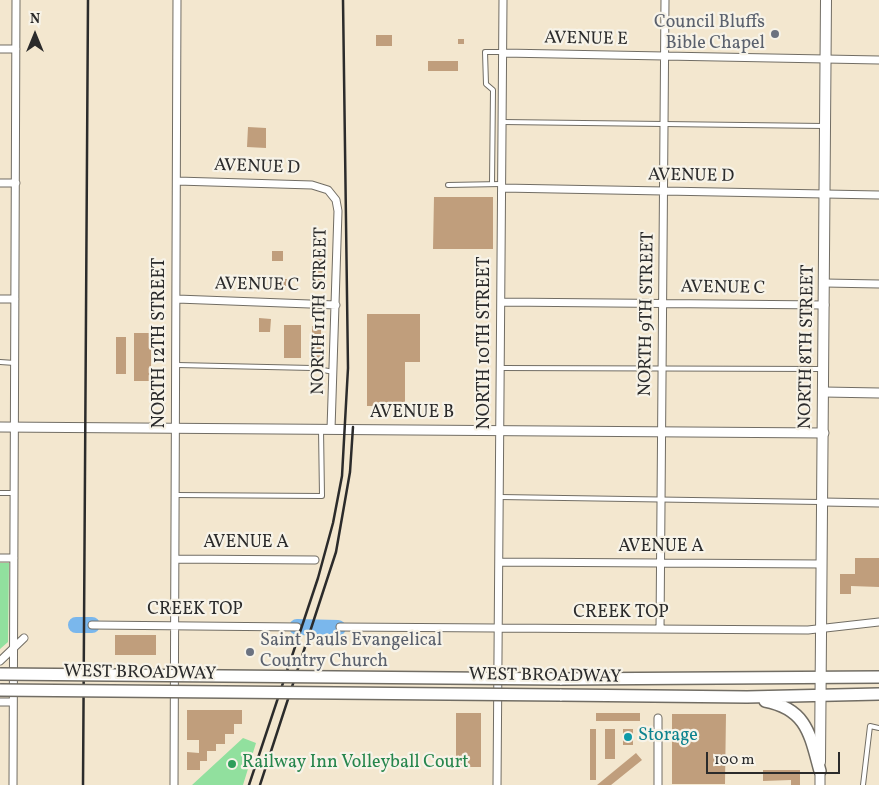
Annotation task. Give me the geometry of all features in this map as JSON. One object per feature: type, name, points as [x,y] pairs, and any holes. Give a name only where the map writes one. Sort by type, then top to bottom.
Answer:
[{"type":"main road","name":"NORTH 8TH STREET","points":[[820,771],[826,194],[826,0]]},
{"type":"main road","name":"WEST BROADWAY","points":[[0,674],[662,680],[879,677]]},
{"type":"main road","name":"WEST BROADWAY","points":[[0,690],[747,697],[856,694],[879,700]]},
{"type":"main road","points":[[856,694],[879,694]]},
{"type":"main road","points":[[747,697],[777,703],[796,713],[806,726],[820,771]]},
{"type":"street","points":[[13,785],[16,0]]},
{"type":"street","name":"NORTH 12TH STREET","points":[[174,785],[177,0]]},
{"type":"street","name":"NORTH 10TH STREET","points":[[497,785],[503,0]]},
{"type":"street","name":"NORTH 9TH STREET","points":[[660,629],[665,0]]},
{"type":"street","points":[[0,49],[16,49]]},
{"type":"street","name":"AVENUE E","points":[[503,52],[879,60]]},
{"type":"street","name":"AVENUE D","points":[[177,181],[312,185],[322,187],[333,194]]},
{"type":"street","points":[[0,182],[16,183]]},
{"type":"street","name":"AVENUE D","points":[[502,186],[879,195]]},
{"type":"street","name":"NORTH 11TH STREET","points":[[331,429],[338,212],[333,194]]},
{"type":"street","points":[[825,283],[879,284]]},
{"type":"street","points":[[0,299],[15,299]]},
{"type":"street","name":"AVENUE C","points":[[177,299],[336,305]]},
{"type":"street","name":"AVENUE C","points":[[502,302],[825,305]]},
{"type":"street","points":[[824,392],[879,393]]},
{"type":"street","name":"AVENUE B","points":[[0,427],[824,433]]},
{"type":"street","points":[[823,502],[879,503]]},
{"type":"street","points":[[0,558],[14,558]]},
{"type":"street","name":"AVENUE A","points":[[176,559],[315,560]]},
{"type":"street","name":"AVENUE A","points":[[499,562],[822,564]]},
{"type":"street","name":"CREEK TOP","points":[[340,627],[821,629],[879,622]]},
{"type":"street","name":"CREEK TOP","points":[[92,625],[297,627]]},
{"type":"street","points":[[0,660],[24,638]]},
{"type":"street","points":[[0,702],[14,702]]},
{"type":"street","points":[[658,718],[658,785]]},
{"type":"street","points":[[820,771],[820,785]]},
{"type":"lane","points":[[492,184],[493,90],[486,84],[485,52],[503,52]]},
{"type":"lane","points":[[503,122],[826,126]]},
{"type":"lane","points":[[448,185],[492,184],[502,186]]},
{"type":"lane","points":[[0,362],[15,363]]},
{"type":"lane","points":[[177,365],[312,368],[334,372]]},
{"type":"lane","points":[[501,368],[824,369]]},
{"type":"lane","points":[[176,495],[322,496],[321,429]]},
{"type":"lane","points":[[0,493],[14,493]]},
{"type":"lane","points":[[500,497],[808,500],[823,502]]},
{"type":"lane","points":[[863,785],[870,726],[879,728]]},
{"type":"green space","points":[[0,563],[9,563],[8,642],[0,649]]},
{"type":"green space","name":"Railway Inn Volleyball Court","points":[[243,738],[256,743],[243,785],[192,785]]},
{"type":"building","points":[[376,35],[392,35],[392,46],[376,46]]},
{"type":"building","points":[[458,39],[464,39],[464,44],[458,44]]},
{"type":"building","points":[[428,61],[458,61],[458,71],[428,71]]},
{"type":"building","points":[[248,127],[266,128],[266,148],[247,147]]},
{"type":"building","points":[[434,197],[493,197],[493,249],[433,249]]},
{"type":"building","points":[[314,250],[325,250],[325,288],[314,288]]},
{"type":"building","points":[[272,251],[283,251],[283,261],[272,261]]},
{"type":"building","points":[[282,279],[292,279],[292,286],[282,286]]},
{"type":"building","points":[[367,314],[420,314],[420,362],[405,362],[405,406],[367,406]]},
{"type":"building","points":[[259,318],[271,319],[270,332],[259,332]]},
{"type":"building","points":[[284,325],[301,325],[301,358],[284,358]]},
{"type":"building","points":[[312,326],[321,326],[321,358],[312,358]]},
{"type":"building","points":[[134,333],[151,333],[151,381],[134,381]]},
{"type":"building","points":[[116,337],[126,337],[126,374],[116,374]]},
{"type":"building","points":[[855,558],[879,558],[879,587],[851,586],[851,594],[840,594],[840,574],[855,574]]},
{"type":"building","points":[[115,635],[156,635],[156,655],[115,655]]},
{"type":"building","points":[[187,710],[242,710],[242,724],[234,724],[234,734],[225,734],[225,744],[216,744],[216,751],[207,751],[207,761],[200,761],[200,770],[187,770],[187,752],[199,753],[199,740],[187,740]]},
{"type":"building","points":[[456,713],[481,713],[481,767],[456,767]]},
{"type":"building","points":[[596,713],[640,713],[640,721],[596,721]]},
{"type":"building","points":[[672,714],[726,714],[725,784],[672,784]]},
{"type":"building","points":[[590,729],[596,729],[596,780],[590,780]]},
{"type":"building","points":[[605,729],[615,729],[615,759],[605,759]]},
{"type":"building","name":"Storage","points":[[623,729],[633,729],[633,745],[623,745]]},
{"type":"building","points":[[636,753],[642,760],[611,785],[597,785]]},
{"type":"building","points":[[763,770],[800,770],[800,785],[791,785],[791,780],[763,781]]},
{"type":"waterway","points":[[76,625],[92,625]]},
{"type":"waterway","points":[[297,627],[338,628]]},
{"type":"railway","points":[[83,785],[88,0]]},
{"type":"railway","points":[[249,785],[318,578],[333,523],[342,476],[348,368],[343,0]]},
{"type":"railway","points":[[260,785],[336,552],[350,472],[353,427]]},
{"type":"place","name":"Council Bluffs Bible Chapel","points":[[775,34]]},
{"type":"place","name":"Saint Pauls Evangelical Country Church","points":[[250,652]]},
{"type":"place","name":"Storage","points":[[628,737]]},
{"type":"place","name":"Railway Inn Volleyball Court","points":[[232,764]]}]
